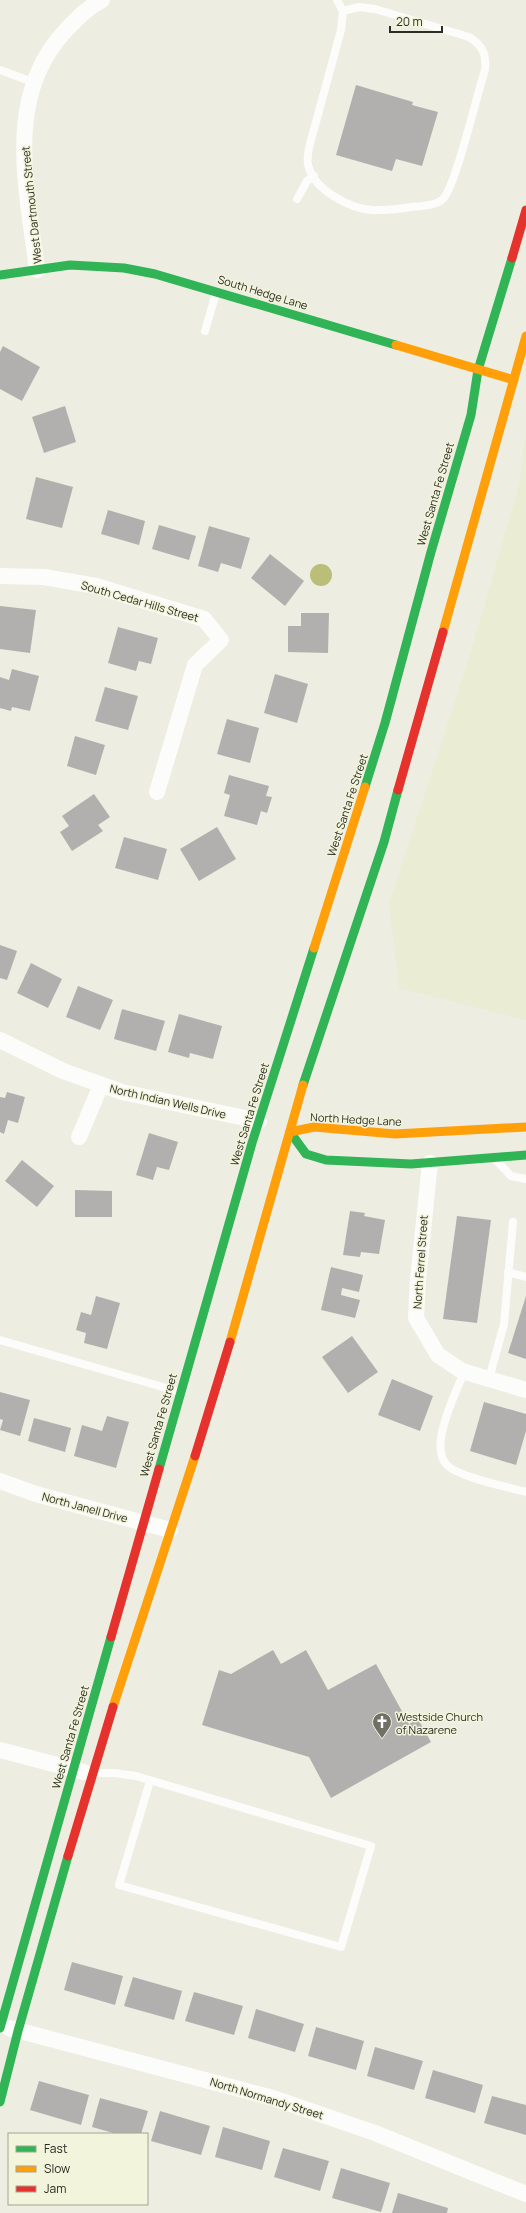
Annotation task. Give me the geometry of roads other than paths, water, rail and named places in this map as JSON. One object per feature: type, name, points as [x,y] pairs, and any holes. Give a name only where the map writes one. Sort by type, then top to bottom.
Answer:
[{"type":"street","name":"West Dartmouth Street","points":[[37,270],[25,164],[26,105],[33,82],[43,60],[61,35],[93,4],[102,0]]},
{"type":"street","name":"West Santa Fe Street","points":[[0,2026],[180,1392],[265,1123],[385,723],[431,552],[471,414],[478,370],[526,210]]},
{"type":"street","name":"South Hedge Lane","points":[[0,275],[70,265],[124,268],[155,274],[217,291],[514,380]]},
{"type":"street","points":[[0,2102],[18,2031],[92,1773],[214,1397],[286,1131],[384,842],[526,336]]},
{"type":"street","name":"South Cedar Hills Street","points":[[0,576],[44,577],[96,586],[204,619],[221,640],[195,665],[157,792]]},
{"type":"street","name":"North Indian Wells Drive","points":[[0,1040],[63,1071],[122,1092],[265,1123]]},
{"type":"street","name":"North Indian Wells Drive","points":[[79,1137],[101,1085]]},
{"type":"street","name":"North Hedge Lane","points":[[286,1131],[314,1127],[396,1134],[526,1127]]},
{"type":"street","points":[[286,1131],[300,1149],[309,1156],[357,1162],[396,1164],[430,1163],[495,1159],[526,1155]]},
{"type":"street","name":"North Ferrel Street","points":[[430,1163],[418,1279],[416,1318],[438,1355],[464,1372],[526,1390]]},
{"type":"street","name":"North Janell Drive","points":[[0,1481],[36,1494],[170,1530]]},
{"type":"street","points":[[0,1750],[73,1770],[92,1773]]},
{"type":"street","name":"North Normandy Street","points":[[0,2026],[273,2098],[375,2133],[526,2194]]},
{"type":"lane","points":[[337,0],[343,11],[341,30],[307,156],[309,169],[319,184],[335,197],[349,205],[371,210],[432,204],[442,200],[453,180],[485,70],[484,52],[479,43],[469,37],[375,9],[359,6],[343,11]]},
{"type":"lane","points":[[0,70],[33,82]]},
{"type":"lane","points":[[297,199],[307,182],[314,176]]},
{"type":"lane","points":[[205,331],[217,291]]},
{"type":"lane","points":[[495,1159],[511,1176],[526,1179]]},
{"type":"lane","points":[[489,1379],[504,1324],[513,1222]]},
{"type":"lane","points":[[508,1272],[526,1277]]},
{"type":"lane","points":[[0,1340],[180,1392]]},
{"type":"lane","points":[[464,1372],[442,1432],[440,1447],[442,1458],[446,1465],[460,1473],[526,1492]]},
{"type":"lane","points":[[92,1773],[114,1773],[150,1781],[371,1846],[341,1947],[119,1885],[150,1781]]},
{"type":"place","name":"Westside Church of Nazarene","points":[[382,1739]]}]
